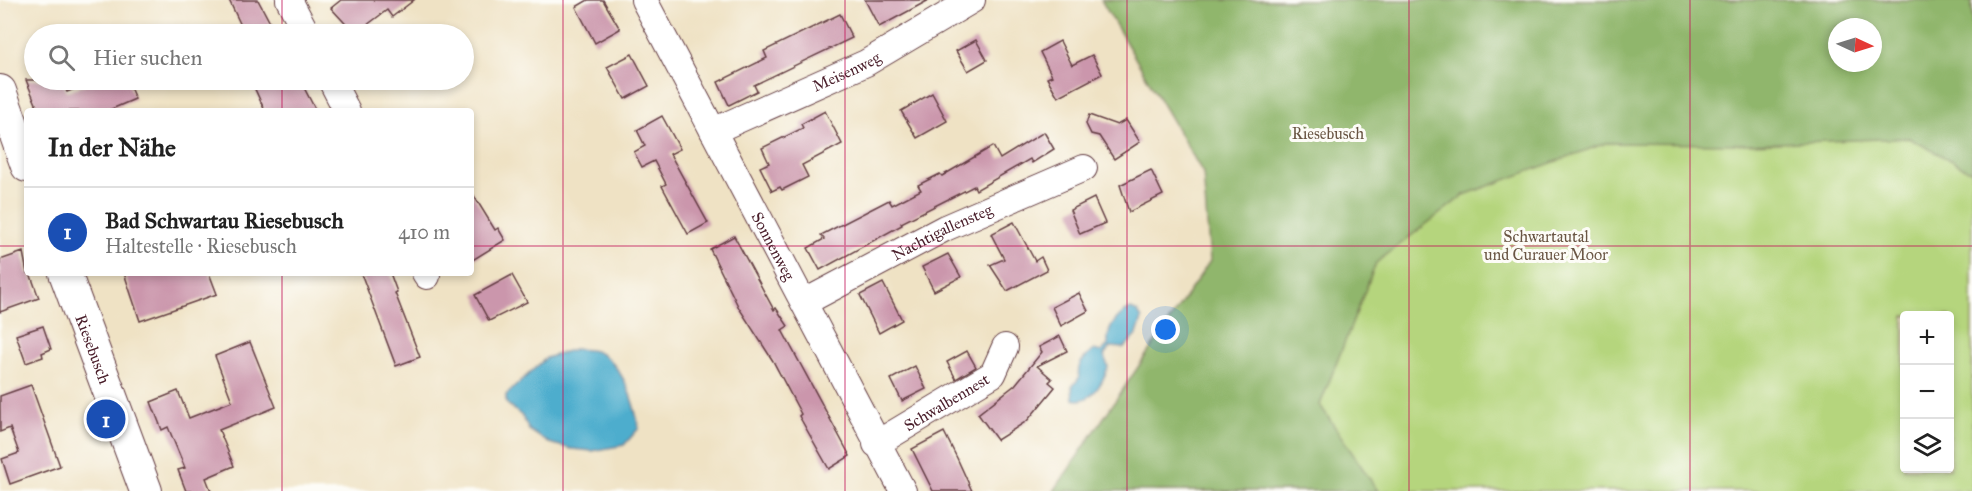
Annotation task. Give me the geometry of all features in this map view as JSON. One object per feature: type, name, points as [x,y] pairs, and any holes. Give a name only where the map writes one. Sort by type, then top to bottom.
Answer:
[{"type":"main road","points":[[0,91],[24,158]]},
{"type":"main road","name":"Riesebusch","points":[[66,276],[146,491]]},
{"type":"street","points":[[289,0],[302,24]]},
{"type":"street","name":"Sonnenweg","points":[[644,0],[805,302],[876,444],[903,491]]},
{"type":"street","name":"Meisenweg","points":[[713,131],[866,63],[972,0]]},
{"type":"street","points":[[336,90],[345,108]]},
{"type":"street","name":"Nachtigallensteg","points":[[805,302],[945,228],[1084,168]]},
{"type":"street","name":"Schwalbennest","points":[[876,444],[993,374],[1005,347]]},
{"type":"green space","name":"Riesebusch","points":[[1101,0],[1972,0],[1972,172],[1909,138],[1747,144],[1606,143],[1464,195],[1376,263],[1320,405],[1378,491],[1054,491],[1210,261],[1203,173]]},
{"type":"green space","name":"Schwartautal und Curauer Moor","points":[[1119,0],[1972,0],[1972,491],[1155,491],[1275,270]]},
{"type":"water","points":[[1131,309],[1138,312],[1142,319],[1137,334],[1124,348],[1110,347],[1104,355],[1108,367],[1095,391],[1085,399],[1073,399],[1072,387],[1079,378],[1078,373],[1082,362],[1094,350],[1101,352],[1108,345],[1113,324]]},
{"type":"water","points":[[574,349],[597,352],[614,365],[621,375],[631,396],[639,428],[624,445],[592,451],[549,443],[529,430],[522,416],[506,403],[506,395],[546,358]]},
{"type":"building","points":[[229,0],[258,0],[271,24],[240,24]]},
{"type":"building","points":[[341,0],[414,0],[392,17],[387,10],[368,24],[346,24],[331,8]]},
{"type":"building","points":[[588,0],[603,0],[620,29],[595,43],[576,7]]},
{"type":"building","points":[[865,0],[929,0],[879,27]]},
{"type":"building","points":[[840,14],[852,38],[754,85],[757,91],[729,105],[718,82],[767,58],[764,51]]},
{"type":"building","points":[[976,40],[987,60],[968,71],[956,51]]},
{"type":"building","points":[[1060,41],[1072,65],[1092,55],[1102,74],[1058,97],[1047,78],[1052,76],[1040,52]]},
{"type":"building","points":[[632,54],[649,86],[625,99],[607,67]]},
{"type":"building","points":[[30,90],[66,90],[67,92],[72,90],[131,90],[135,99],[114,108],[38,108]]},
{"type":"building","points":[[255,90],[305,90],[314,108],[264,108]]},
{"type":"building","points":[[932,93],[947,121],[917,138],[901,111]]},
{"type":"building","points":[[825,111],[842,144],[802,165],[808,177],[782,190],[780,187],[772,191],[760,167],[769,163],[762,148],[803,128],[801,124]]},
{"type":"building","points":[[1089,115],[1117,125],[1126,120],[1140,142],[1114,159],[1099,136],[1091,134],[1086,124]]},
{"type":"building","points":[[662,116],[680,149],[670,154],[708,223],[688,234],[662,186],[666,184],[654,161],[642,167],[634,152],[645,146],[637,130]]},
{"type":"building","points":[[1044,132],[1054,149],[1032,163],[1030,159],[976,190],[974,186],[901,223],[902,225],[820,270],[808,248],[824,239],[821,235],[889,200],[892,205],[921,190],[918,185],[940,174],[942,176],[993,146],[1000,159]]},
{"type":"building","points":[[1151,170],[1163,195],[1129,212],[1120,185]]},
{"type":"building","points":[[474,196],[495,230],[498,228],[505,240],[474,259]]},
{"type":"building","points":[[1094,198],[1105,223],[1080,234],[1070,210]]},
{"type":"building","points":[[1014,222],[1035,261],[1041,257],[1047,270],[1007,291],[990,265],[1004,259],[991,234]]},
{"type":"building","points":[[734,236],[774,310],[776,308],[788,326],[782,330],[850,456],[829,469],[799,416],[801,414],[773,361],[739,308],[710,249]]},
{"type":"building","points":[[23,252],[24,276],[31,276],[39,298],[0,312],[0,260]]},
{"type":"building","points":[[948,254],[961,277],[934,291],[922,267]]},
{"type":"building","points":[[512,275],[527,302],[489,321],[475,295]]},
{"type":"building","points":[[125,276],[210,276],[217,294],[140,321]]},
{"type":"building","points":[[362,276],[391,276],[397,292],[395,293],[420,357],[396,366]]},
{"type":"building","points":[[883,283],[902,320],[879,333],[860,295]]},
{"type":"building","points":[[1079,293],[1088,311],[1061,326],[1052,307]]},
{"type":"building","points":[[43,326],[51,349],[42,353],[43,357],[26,363],[16,335]]},
{"type":"building","points":[[1060,336],[1067,351],[1037,366],[1052,379],[1049,382],[1055,387],[1027,421],[997,440],[978,414],[1015,385],[1042,352],[1039,347]]},
{"type":"building","points":[[250,342],[276,407],[219,430],[234,466],[206,478],[211,491],[186,491],[178,470],[185,468],[168,427],[162,430],[151,402],[178,391],[189,418],[232,401],[215,356]]},
{"type":"building","points":[[967,351],[976,367],[956,379],[947,362]]},
{"type":"building","points":[[915,366],[926,389],[902,401],[891,379]]},
{"type":"building","points":[[31,385],[60,466],[10,484],[2,459],[19,453],[10,428],[0,432],[0,396]]},
{"type":"building","points":[[944,432],[972,491],[933,491],[912,449]]},
{"type":"place","name":"Bad Schwartau Riesebusch","points":[[106,419]]}]
